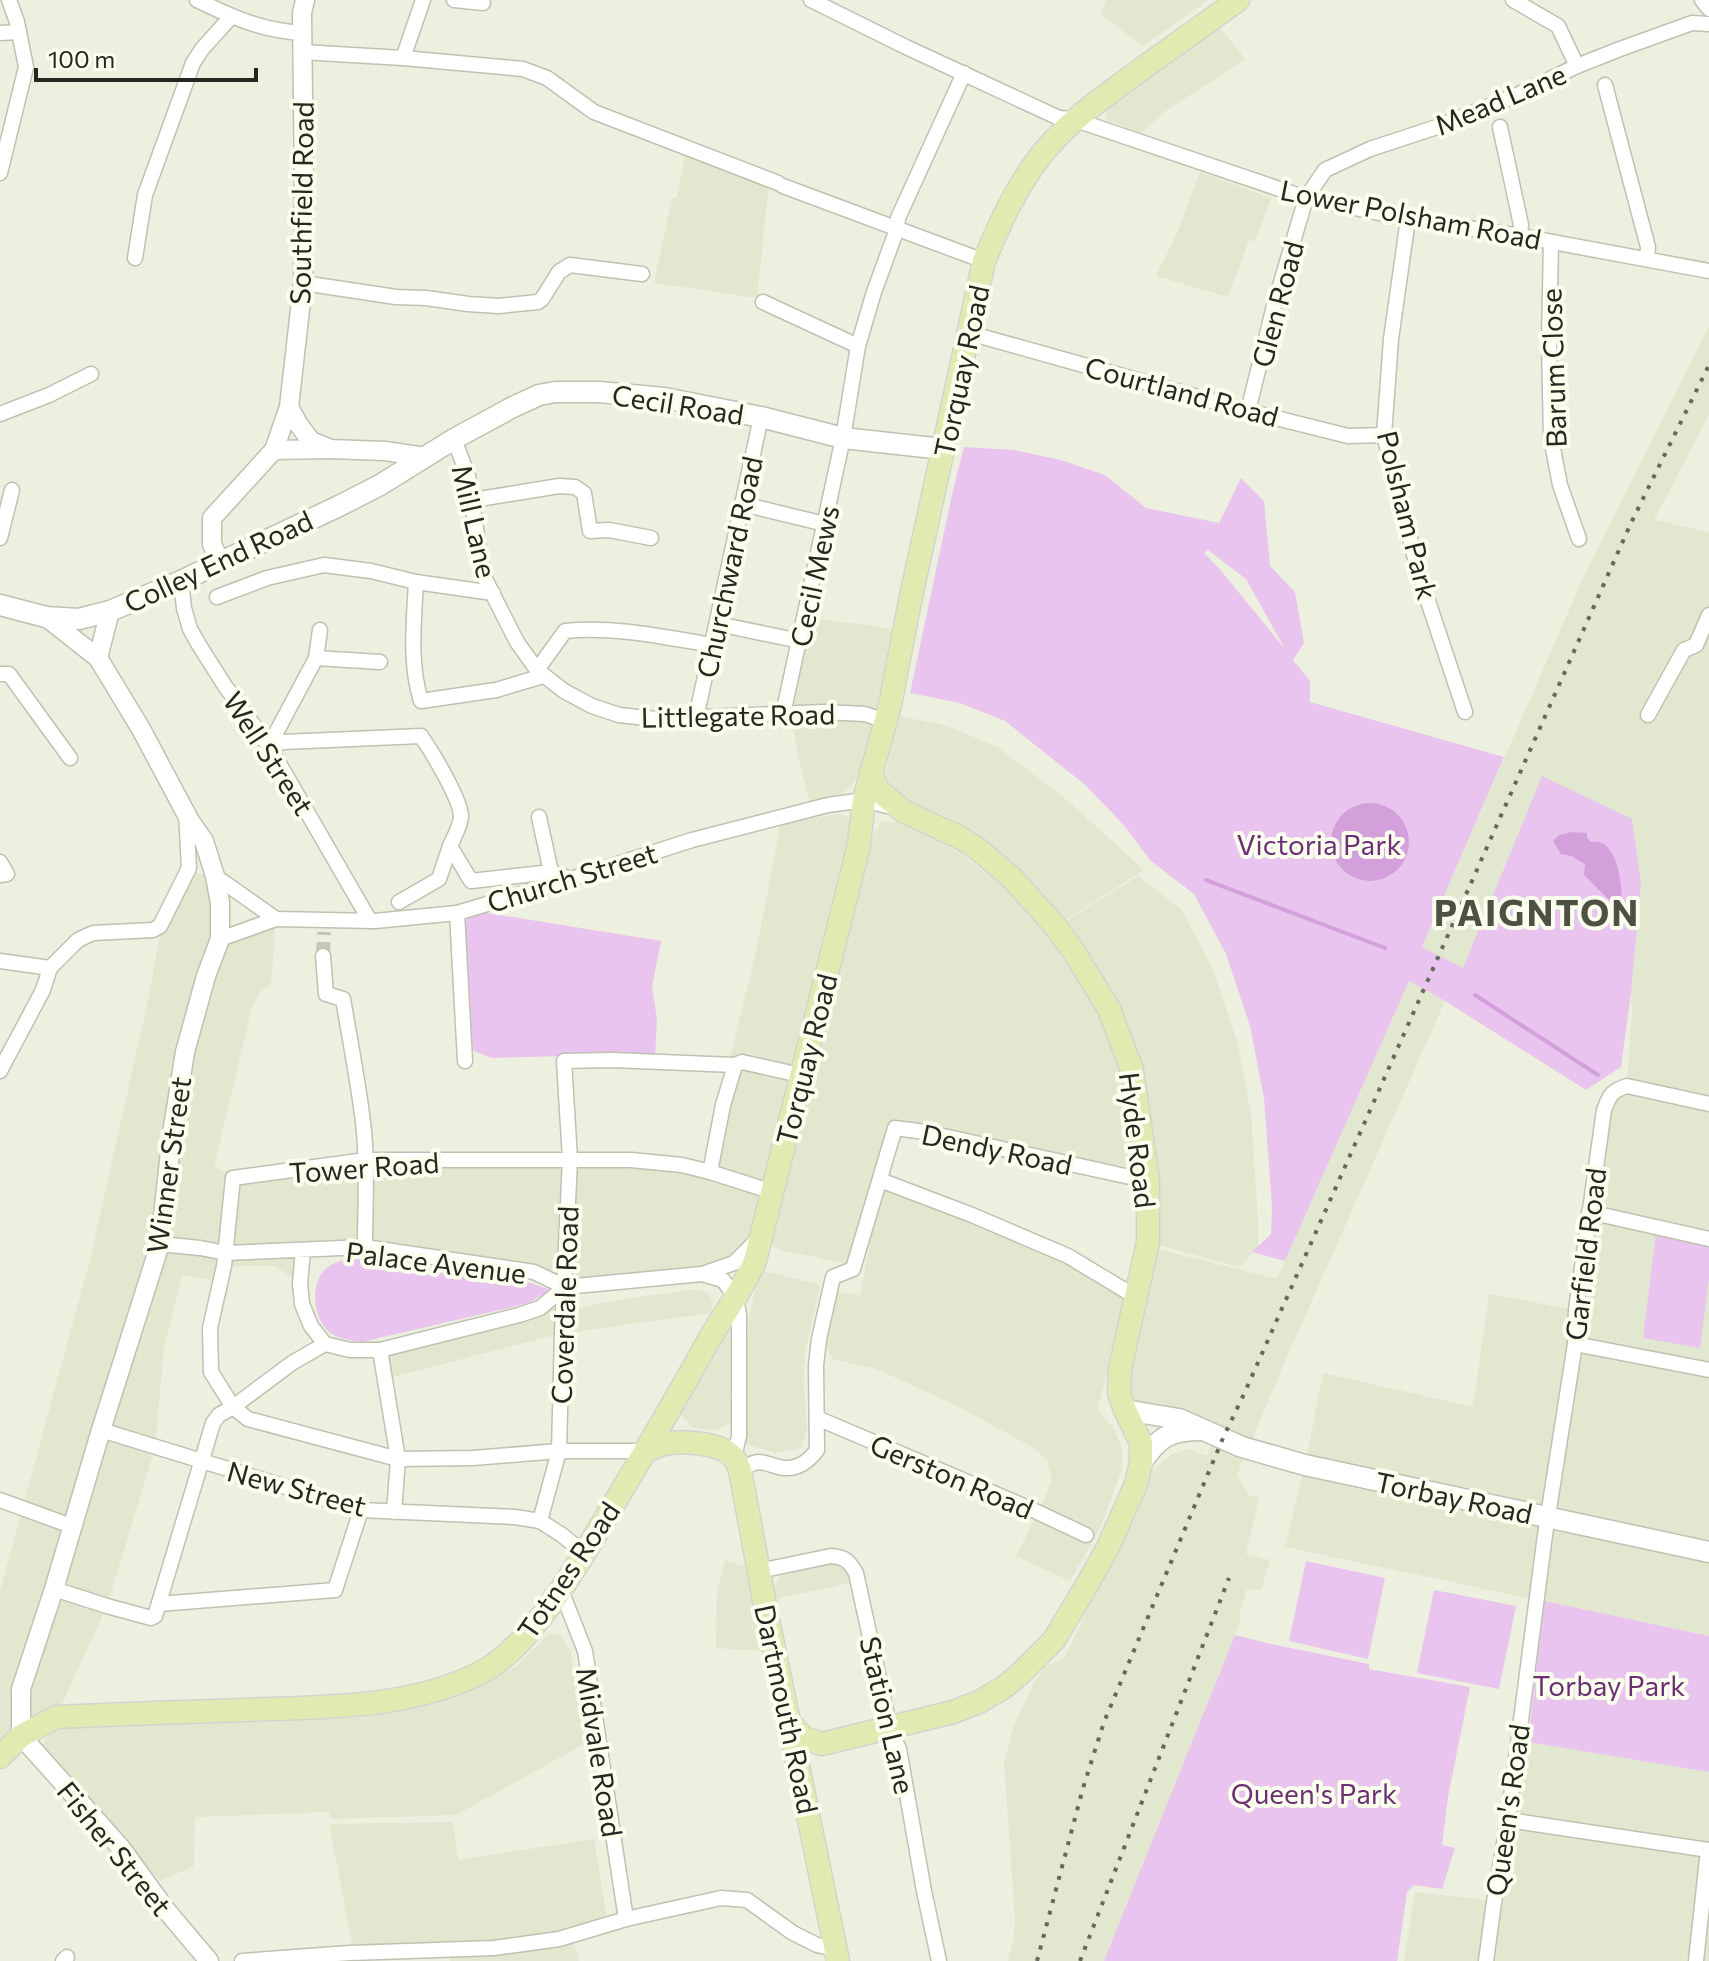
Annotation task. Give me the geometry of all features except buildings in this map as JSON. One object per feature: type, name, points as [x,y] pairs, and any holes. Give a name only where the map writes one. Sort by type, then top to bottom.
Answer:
[{"type":"main road","name":"Torquay Road","points":[[749,1273],[763,1233],[859,844],[864,800],[890,705],[943,449],[975,334],[984,261],[1014,194],[1043,152],[1073,119],[1238,0]]},
{"type":"main road","name":"Cecil Road","points":[[425,457],[524,401],[555,392],[599,392],[664,398],[761,417],[843,438],[943,449]]},
{"type":"main road","name":"Colley End Road","points":[[0,605],[46,617],[79,619],[110,611],[181,581],[228,576],[425,457]]},
{"type":"main road","name":"Hyde Road","points":[[871,772],[877,789],[903,811],[959,837],[1013,879],[1056,927],[1109,1009],[1132,1070],[1148,1181],[1148,1242],[1120,1369],[1119,1393],[1141,1443],[1141,1463]]},
{"type":"main road","name":"Torquay Road","points":[[859,844],[881,816],[903,811]]},
{"type":"main road","name":"Totnes Road","points":[[0,1757],[21,1736],[56,1717],[326,1707],[417,1696],[483,1671],[522,1641],[561,1590],[670,1411],[749,1273]]},
{"type":"main road","name":"Torbay Road","points":[[1125,1410],[1179,1419],[1256,1452],[1305,1465],[1709,1552]]},
{"type":"main road","points":[[670,1411],[674,1430],[686,1443]]},
{"type":"main road","points":[[788,1721],[804,1738],[822,1744],[939,1716],[979,1702],[1011,1681],[1049,1646],[1070,1614],[1108,1547],[1136,1484],[1141,1463],[1152,1447],[1166,1435],[1202,1430]]},
{"type":"main road","points":[[646,1451],[666,1444],[711,1446],[724,1450],[737,1464]]},
{"type":"main road","name":"Dartmouth Road","points":[[737,1464],[837,1955]]},
{"type":"main road","points":[[799,1769],[822,1744]]},
{"type":"street","points":[[0,173],[26,67],[9,0]]},
{"type":"street","points":[[197,0],[231,17],[302,43],[403,58],[511,66],[535,72],[594,112],[984,261]]},
{"type":"street","name":"Southfield Road","points":[[228,576],[212,544],[212,518],[274,450],[289,407],[303,283],[302,13],[305,0]]},
{"type":"street","points":[[403,58],[423,0]]},
{"type":"street","points":[[454,0],[483,3]]},
{"type":"street","name":"Lower Polsham Road","points":[[811,0],[1059,118],[1073,119],[1306,198],[1408,219],[1709,271]]},
{"type":"street","points":[[1513,0],[1558,26],[1577,66]]},
{"type":"street","points":[[1702,0],[1709,9]]},
{"type":"street","points":[[135,258],[145,195],[193,63],[231,17]]},
{"type":"street","name":"Mead Lane","points":[[1306,198],[1325,170],[1370,149],[1440,126],[1517,95],[1577,66],[1692,23],[1709,24]]},
{"type":"street","points":[[0,33],[19,32]]},
{"type":"street","name":"Cecil Mews","points":[[783,714],[843,438],[858,346],[898,218],[964,73]]},
{"type":"street","points":[[1605,85],[1648,247],[1647,259]]},
{"type":"street","points":[[1500,127],[1521,225],[1520,236]]},
{"type":"street","name":"Glen Road","points":[[1248,411],[1274,306],[1306,198]]},
{"type":"street","name":"Polsham Park","points":[[1408,219],[1391,339],[1384,435],[1419,574],[1465,712]]},
{"type":"street","name":"Barum Close","points":[[1551,242],[1551,438],[1560,485],[1579,539]]},
{"type":"street","points":[[303,283],[396,297],[499,306],[538,302],[559,272],[570,265],[642,274]]},
{"type":"street","points":[[763,302],[858,346]]},
{"type":"street","name":"Courtland Road","points":[[975,334],[1348,436],[1384,435]]},
{"type":"street","points":[[0,414],[91,374]]},
{"type":"street","points":[[289,407],[311,441],[331,449]]},
{"type":"street","name":"Churchward Road","points":[[696,718],[761,417]]},
{"type":"street","name":"Mill Lane","points":[[454,439],[473,500],[483,575],[517,642],[540,673],[592,706]]},
{"type":"street","points":[[274,450],[385,451],[425,457]]},
{"type":"street","points":[[473,500],[559,486],[575,487],[584,493],[590,531],[609,530],[651,538]]},
{"type":"street","points":[[0,538],[12,490]]},
{"type":"street","points":[[742,504],[825,524]]},
{"type":"street","points":[[217,597],[228,576],[267,578],[324,565],[493,593]]},
{"type":"street","name":"Well Street","points":[[181,581],[187,618],[199,645],[269,746],[370,921]]},
{"type":"street","points":[[416,582],[413,634],[417,688],[421,701],[496,690],[540,673],[565,631],[633,632],[712,645]]},
{"type":"street","points":[[98,658],[110,611]]},
{"type":"street","points":[[1648,715],[1684,650],[1702,647],[1709,615]]},
{"type":"street","name":"Winner Street","points":[[21,1736],[21,1689],[160,1244],[185,1052],[206,976],[220,939],[220,903],[204,841],[98,658],[46,617]]},
{"type":"street","points":[[718,624],[800,641]]},
{"type":"street","points":[[269,746],[316,658],[320,630]]},
{"type":"street","points":[[316,658],[380,662]]},
{"type":"street","points":[[0,674],[9,674],[70,758]]},
{"type":"street","name":"Littlegate Road","points":[[592,706],[619,715],[656,719],[824,712],[865,714],[885,721]]},
{"type":"street","points":[[269,746],[283,742],[421,736],[436,759],[461,817],[439,879],[399,902]]},
{"type":"street","name":"Church Street","points":[[220,939],[276,919],[325,926],[457,913],[692,840],[828,805],[864,800]]},
{"type":"street","name":"Hyde Road","points":[[864,800],[903,811]]},
{"type":"street","points":[[0,1071],[43,990],[50,968],[78,940],[93,933],[153,930],[160,926],[189,868],[186,813]]},
{"type":"street","points":[[539,817],[551,872]]},
{"type":"street","points":[[450,846],[471,881],[551,872],[571,879]]},
{"type":"street","points":[[0,862],[7,874],[0,875]]},
{"type":"street","points":[[215,876],[276,919]]},
{"type":"street","points":[[457,913],[465,1061]]},
{"type":"street","points":[[323,956],[326,994],[343,999],[363,1123],[366,1160],[365,1247]]},
{"type":"street","points":[[0,961],[50,968]]},
{"type":"street","name":"Coverdale Road","points":[[540,1521],[559,1451],[570,1159],[564,1061],[735,1065]]},
{"type":"street","points":[[710,1172],[723,1105],[735,1065],[742,1062],[800,1075]]},
{"type":"street","name":"Garfield Road","points":[[1548,1517],[1575,1344],[1576,1310],[1589,1212],[1604,1110],[1610,1094],[1627,1086],[1709,1104]]},
{"type":"street","name":"Dendy Road","points":[[817,1418],[816,1365],[833,1277],[853,1269],[895,1128],[1148,1181]]},
{"type":"street","name":"Tower Road","points":[[226,1253],[233,1178],[366,1160],[631,1160],[682,1165],[773,1192]]},
{"type":"street","points":[[880,1180],[1068,1256],[1136,1297]]},
{"type":"street","points":[[1589,1212],[1709,1239]]},
{"type":"street","name":"Palace Avenue","points":[[160,1244],[226,1253],[365,1247],[534,1272],[565,1287],[702,1274],[734,1263],[763,1233]]},
{"type":"street","name":"Palace Avenue","points":[[303,1251],[302,1304],[311,1326],[325,1344],[350,1350],[380,1350],[540,1308],[565,1287]]},
{"type":"street","points":[[226,1253],[210,1328],[211,1372],[233,1407],[248,1419],[398,1459],[473,1458],[559,1451],[646,1451]]},
{"type":"street","points":[[702,1274],[723,1280],[736,1298]]},
{"type":"street","name":"Dartmouth Road","points":[[736,1298],[739,1315],[737,1464]]},
{"type":"street","points":[[54,1589],[151,1618],[155,1616],[213,1423],[219,1415],[292,1363],[325,1344]]},
{"type":"street","points":[[1575,1344],[1709,1370]]},
{"type":"street","points":[[380,1350],[398,1459],[394,1512]]},
{"type":"street","points":[[737,1464],[768,1463],[783,1468],[810,1460],[817,1450],[817,1418]]},
{"type":"street","name":"Gerston Road","points":[[817,1418],[1086,1535]]},
{"type":"street","name":"New Street","points":[[101,1430],[361,1510],[515,1517],[540,1521],[584,1553]]},
{"type":"street","points":[[0,1500],[74,1527]]},
{"type":"street","points":[[159,1604],[335,1590],[361,1510]]},
{"type":"street","name":"Queen's Road","points":[[1486,1961],[1548,1517]]},
{"type":"street","name":"Station Lane","points":[[759,1571],[831,1556],[849,1562],[856,1573],[890,1729],[899,1749],[939,1961]]},
{"type":"street","name":"Midvale Road","points":[[561,1590],[585,1651],[626,1919]]},
{"type":"street","name":"Fisher Street","points":[[21,1736],[121,1848],[166,1910],[209,1961]]},
{"type":"street","points":[[1508,1820],[1708,1850],[1696,1961]]},
{"type":"street","points":[[242,1961],[350,1953],[494,1948],[559,1939],[626,1919],[721,1898],[747,1900],[793,1933],[837,1955]]},
{"type":"shaded area","points":[[1106,0],[1208,0],[1143,46],[1100,14]]},
{"type":"shaded area","points":[[1219,26],[1245,59],[1164,112],[1141,133],[1107,120],[1105,111],[1113,100]]},
{"type":"shaded area","points":[[685,157],[769,184],[757,298],[654,283],[672,198],[677,197]]},
{"type":"shaded area","points":[[1200,172],[1271,198],[1255,241],[1249,240],[1228,297],[1156,276],[1178,231]]},
{"type":"shaded area","points":[[1709,326],[1709,415],[1654,520],[1709,532],[1709,1636],[1285,1547],[1323,1373],[1473,1407],[1489,1294],[1575,1310],[1604,1110],[1627,1086],[1631,993],[1463,969],[1422,947],[1583,578]]},
{"type":"shaded area","points":[[811,616],[894,630],[870,737],[857,777],[842,794],[810,804],[793,726],[793,701]]},
{"type":"shaded area","points":[[899,716],[948,726],[999,748],[1067,800],[1144,870],[1062,922],[988,842],[948,817],[891,793],[883,785]]},
{"type":"shaded area","points":[[1362,803],[1378,803],[1392,809],[1403,820],[1409,842],[1403,864],[1392,875],[1378,881],[1362,881],[1348,875],[1337,864],[1331,850],[1331,834],[1337,820],[1348,809]]},
{"type":"shaded area","points":[[846,816],[852,830],[763,1233],[734,1263],[566,1287],[562,1333],[385,1379],[380,1350],[519,1315],[564,1288],[534,1272],[365,1247],[304,1251],[300,1283],[275,1266],[224,1266],[213,1280],[182,1275],[164,1349],[155,1448],[107,1606],[56,1717],[0,1752],[0,1591],[90,1260],[161,929],[191,872],[215,876],[220,938],[276,919],[271,984],[260,992],[252,1007],[214,1167],[233,1178],[366,1160],[570,1159],[710,1171],[727,1070],[756,953],[780,826],[814,817]],"holes":[[[52,1600],[22,1731],[21,1689]]]},
{"type":"shaded area","points":[[882,821],[917,828],[973,863],[1024,903],[1073,964],[1102,1010],[1120,1073],[1132,1167],[1071,1160],[894,1123],[851,1264],[768,1245],[810,1069],[831,1007],[872,836]]},
{"type":"shaded area","points":[[1587,833],[1591,842],[1600,842],[1607,847],[1619,873],[1622,902],[1609,900],[1584,875],[1585,864],[1561,854],[1553,841],[1559,835]]},
{"type":"shaded area","points":[[1138,876],[1181,909],[1213,969],[1237,1041],[1251,1113],[1258,1221],[1258,1249],[1239,1267],[1148,1242],[1132,1070],[1056,927]]},
{"type":"shaded area","points":[[1409,981],[1445,1001],[1237,1475],[1249,1495],[1259,1498],[1246,1554],[1270,1560],[1261,1590],[1247,1589],[1235,1634],[1104,1961],[1008,1961],[1015,1921],[1004,1761],[1014,1726],[1034,1682],[1045,1667],[1064,1658],[1069,1649],[1151,1472],[1172,1454],[1188,1449],[1207,1456],[1219,1424],[1159,1403],[1127,1400],[1124,1394],[1149,1247],[1277,1279]]},
{"type":"shaded area","points":[[882,1183],[1070,1260],[1127,1298],[1097,1410],[1114,1429],[1122,1449],[1122,1469],[1101,1527],[1070,1581],[1016,1556],[1052,1479],[1047,1460],[1034,1448],[959,1407],[876,1369],[833,1359],[826,1347],[837,1292],[860,1295]]},
{"type":"shaded area","points":[[760,1270],[820,1285],[805,1353],[807,1429],[801,1448],[776,1453],[745,1443],[749,1315]]},
{"type":"shaded area","points":[[699,1289],[709,1294],[713,1305],[710,1313],[566,1333],[566,1311],[617,1300]]},
{"type":"shaded area","points":[[729,1316],[731,1423],[717,1430],[693,1428],[676,1410]]},
{"type":"shaded area","points":[[725,1560],[747,1567],[763,1651],[716,1648],[717,1594]]},
{"type":"shaded area","points":[[833,1561],[844,1566],[851,1583],[775,1599],[774,1587],[784,1572]]},
{"type":"shaded area","points":[[549,1634],[561,1636],[570,1650],[588,1742],[456,1815],[330,1819],[329,1812],[195,1817],[194,1866],[160,1881],[41,1747],[50,1733],[63,1727],[419,1708],[467,1691],[514,1668]]},
{"type":"shaded area","points":[[1518,1739],[1709,1772],[1709,1961],[1404,1961],[1415,1892],[1494,1901]]},
{"type":"shaded area","points":[[453,1822],[458,1860],[594,1839],[606,1913],[597,1921],[570,1929],[579,1961],[450,1961],[450,1941],[352,1943],[329,1824]]},
{"type":"green space","name":"Victoria Park","points":[[964,447],[1014,450],[1061,460],[1105,475],[1146,508],[1219,523],[1241,478],[1264,501],[1270,566],[1295,592],[1304,643],[1293,660],[1310,681],[1310,702],[1504,757],[1422,947],[1463,968],[1542,776],[1632,819],[1641,882],[1621,1067],[1586,1090],[1409,981],[1285,1261],[1252,1252],[1271,1234],[1264,1098],[1250,1026],[1226,954],[1194,894],[1151,861],[1123,824],[1084,784],[1005,721],[960,703],[910,693]],"holes":[[[1208,550],[1246,579],[1285,649],[1204,553]]]},
{"type":"green space","points":[[475,911],[661,941],[652,987],[657,1019],[655,1059],[562,1056],[492,1058],[476,1052],[470,1047],[465,923],[469,914]]},
{"type":"green space","points":[[1656,1233],[1709,1246],[1709,1278],[1700,1348],[1643,1338]]},
{"type":"green space","points":[[365,1258],[531,1283],[550,1290],[529,1303],[362,1342],[334,1335],[326,1329],[318,1314],[315,1296],[319,1279],[329,1266]]},
{"type":"green space","points":[[1306,1561],[1385,1578],[1368,1659],[1289,1641]]},
{"type":"green space","points":[[1434,1590],[1516,1606],[1499,1689],[1417,1673]]},
{"type":"green space","name":"Torbay Park","points":[[1544,1601],[1709,1636],[1709,1772],[1528,1742]]},
{"type":"green space","name":"Queen's Park","points":[[1235,1635],[1369,1664],[1369,1669],[1470,1687],[1448,1797],[1442,1845],[1455,1848],[1442,1889],[1414,1885],[1407,1892],[1397,1961],[1104,1961]]},
{"type":"waterway","points":[[1206,880],[1385,948]]},
{"type":"waterway","points":[[1475,995],[1598,1075]]},
{"type":"tunnel","points":[[323,956],[324,932]]},
{"type":"railway","points":[[1037,1961],[1083,1788],[1104,1722],[1223,1438],[1631,523],[1709,365]]},
{"type":"railway","points":[[1080,1961],[1229,1578]]},
{"type":"district","name":"PAIGNTON","points":[[1537,911]]}]
